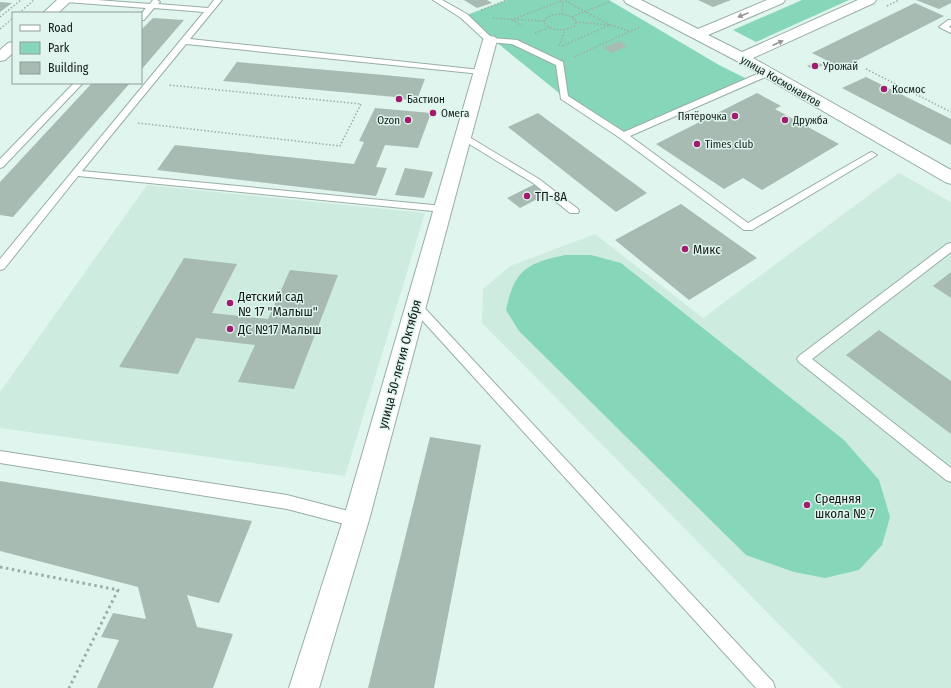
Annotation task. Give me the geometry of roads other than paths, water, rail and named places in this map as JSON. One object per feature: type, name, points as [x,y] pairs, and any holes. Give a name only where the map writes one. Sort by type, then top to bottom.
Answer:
[{"type":"main road","points":[[51,12],[66,0]]},
{"type":"main road","name":"улица Космонавтов","points":[[631,0],[742,58],[951,178]]},
{"type":"main road","points":[[696,35],[778,0]]},
{"type":"main road","points":[[742,58],[870,0]]},
{"type":"main road","name":"улица 50-летия Октября","points":[[304,688],[356,520],[490,40]]},
{"type":"main road","points":[[0,57],[12,47]]},
{"type":"lane","points":[[66,0],[209,10]]},
{"type":"lane","points":[[142,17],[159,0]]},
{"type":"lane","points":[[0,266],[74,173],[218,0]]},
{"type":"lane","points":[[437,0],[464,16],[490,40],[514,42],[560,64],[564,97],[623,136],[748,228],[872,155]]},
{"type":"lane","points":[[951,22],[943,27],[951,31]]},
{"type":"lane","points":[[184,41],[481,72]]},
{"type":"lane","points":[[623,136],[767,73]]},
{"type":"lane","points":[[0,165],[78,84]]},
{"type":"lane","points":[[464,137],[536,181],[574,211]]},
{"type":"lane","points":[[74,173],[443,209]]},
{"type":"lane","points":[[951,247],[803,359],[951,476]]},
{"type":"lane","points":[[415,305],[767,688]]},
{"type":"lane","points":[[0,457],[287,502],[356,520]]},
{"type":"place","name":"Урожай","points":[[815,66]]},
{"type":"place","name":"Космос","points":[[884,89]]},
{"type":"place","name":"Бастион","points":[[399,99]]},
{"type":"place","name":"Омега","points":[[433,113]]},
{"type":"place","name":"Пятёрочка","points":[[735,116]]},
{"type":"place","name":"Ozon","points":[[408,120]]},
{"type":"place","name":"Дружба","points":[[785,120]]},
{"type":"place","name":"Times club","points":[[697,144]]},
{"type":"place","name":"ТП-8А","points":[[527,196]]},
{"type":"place","name":"Микс","points":[[685,249]]},
{"type":"place","name":"Детский сад № 17 \"Малыш\"","points":[[230,303]]},
{"type":"place","name":"ДС №17 Малыш","points":[[230,329]]},
{"type":"place","name":"Средняя школа № 7","points":[[807,505]]}]
